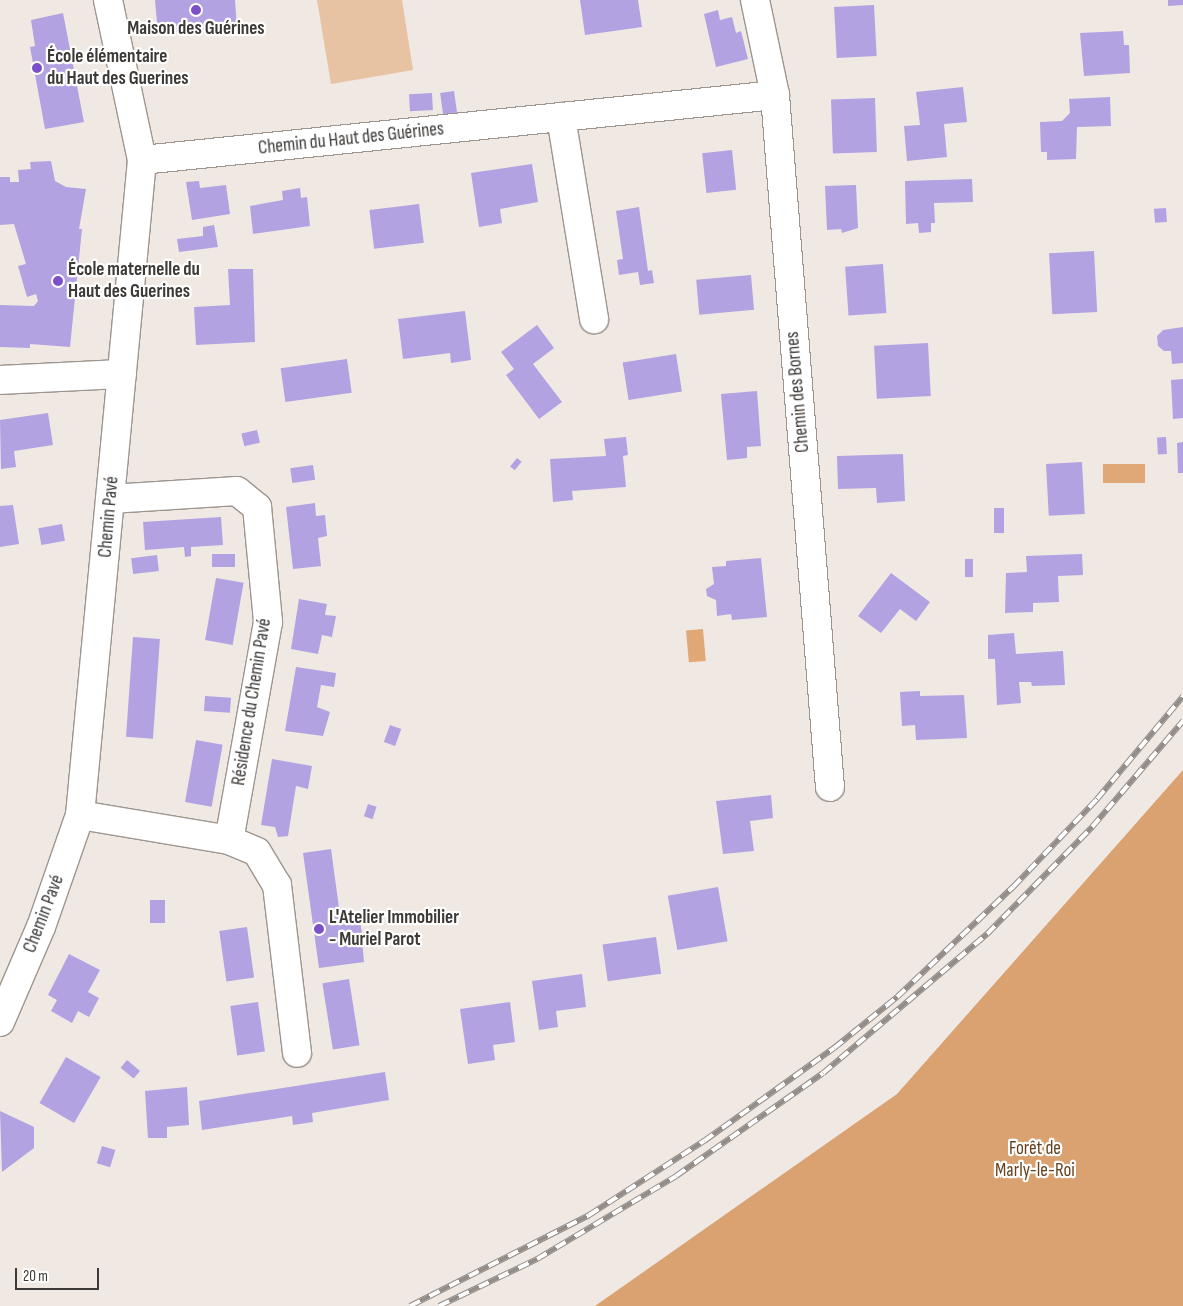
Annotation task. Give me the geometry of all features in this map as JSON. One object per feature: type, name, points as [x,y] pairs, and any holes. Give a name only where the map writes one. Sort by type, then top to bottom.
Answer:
[{"type":"street","name":"Chemin Pavé","points":[[0,1022],[41,927],[80,815],[142,160],[108,0]]},
{"type":"street","name":"Chemin des Bornes","points":[[755,0],[774,95],[830,787]]},
{"type":"street","name":"Chemin du Haut des Guérines","points":[[142,160],[774,95]]},
{"type":"street","points":[[561,117],[594,319]]},
{"type":"street","points":[[0,380],[122,374]]},
{"type":"street","name":"Résidence du Chemin Pavé","points":[[110,499],[238,491],[257,507],[268,622],[229,840]]},
{"type":"street","points":[[80,815],[229,840],[257,852],[277,884],[297,1053]]},
{"type":"shaded area","points":[[317,0],[402,0],[413,70],[331,84]]},
{"type":"shaded area","points":[[1103,464],[1145,464],[1145,483],[1103,483]]},
{"type":"shaded area","points":[[703,629],[706,661],[689,662],[686,630]]},
{"type":"green space","name":"Forêt de Marly-le-Roi","points":[[1183,770],[1183,1306],[595,1306],[897,1094]]},
{"type":"building","name":"Maison des Guérines","points":[[155,0],[235,0],[237,27],[158,34]]},
{"type":"building","points":[[580,0],[638,0],[642,27],[585,35]]},
{"type":"building","points":[[1168,0],[1183,0],[1183,5],[1168,6]]},
{"type":"building","points":[[874,5],[877,56],[837,58],[834,7]]},
{"type":"building","points":[[718,10],[720,20],[732,17],[736,33],[741,31],[748,59],[716,67],[704,14]]},
{"type":"building","points":[[63,13],[84,122],[45,129],[30,47],[35,46],[31,20]]},
{"type":"building","points":[[1123,31],[1124,45],[1129,45],[1130,73],[1084,76],[1080,33]]},
{"type":"building","points":[[963,87],[967,122],[944,124],[947,157],[907,161],[904,126],[920,125],[916,92]]},
{"type":"building","points":[[454,91],[457,113],[443,115],[440,93]]},
{"type":"building","points":[[432,93],[433,110],[410,111],[409,94]]},
{"type":"building","points":[[1110,97],[1111,126],[1077,127],[1076,159],[1047,160],[1047,152],[1041,152],[1040,122],[1062,121],[1070,113],[1069,99]]},
{"type":"building","points":[[875,98],[877,152],[833,154],[831,100]]},
{"type":"building","points":[[732,150],[736,190],[706,193],[702,153]]},
{"type":"building","points":[[51,161],[55,181],[66,187],[86,189],[79,229],[82,229],[70,347],[30,344],[30,348],[0,347],[0,305],[34,306],[38,301],[36,294],[27,297],[18,266],[26,264],[14,224],[0,225],[0,177],[10,177],[10,182],[19,182],[18,170],[31,169],[30,162]]},
{"type":"building","points":[[532,164],[538,202],[500,209],[502,223],[479,227],[471,173]]},
{"type":"building","points":[[972,179],[973,202],[934,203],[935,223],[931,223],[931,232],[919,233],[918,223],[906,224],[905,181]]},
{"type":"building","points":[[199,181],[200,188],[226,185],[230,214],[192,220],[186,182]]},
{"type":"building","points":[[856,185],[858,228],[842,233],[841,229],[827,230],[825,186]]},
{"type":"building","points":[[300,188],[301,198],[307,197],[310,226],[253,234],[250,206],[283,200],[282,191]]},
{"type":"building","points":[[419,204],[424,243],[374,249],[369,210]]},
{"type":"building","points":[[639,207],[648,271],[652,270],[654,283],[640,285],[638,272],[619,275],[617,260],[623,259],[616,211]]},
{"type":"building","points":[[1166,208],[1167,222],[1155,223],[1154,209]]},
{"type":"building","points":[[214,225],[218,247],[179,252],[177,239],[203,236],[203,227]]},
{"type":"building","points":[[1094,251],[1097,312],[1052,314],[1049,253]]},
{"type":"building","points":[[883,264],[886,313],[849,316],[845,267]]},
{"type":"building","points":[[228,269],[253,269],[255,342],[196,345],[194,307],[230,305]]},
{"type":"building","points":[[751,275],[754,310],[699,315],[696,280]]},
{"type":"building","points":[[465,311],[471,360],[451,363],[450,353],[403,359],[398,319]]},
{"type":"building","points":[[537,325],[554,348],[533,364],[562,402],[539,419],[506,375],[514,369],[501,352]]},
{"type":"building","points":[[1183,327],[1183,363],[1172,364],[1171,351],[1164,351],[1158,346],[1157,336],[1163,330]]},
{"type":"building","points":[[928,343],[931,396],[877,399],[874,346]]},
{"type":"building","points":[[676,354],[682,392],[629,400],[623,362]]},
{"type":"building","points":[[347,359],[352,393],[285,402],[281,368]]},
{"type":"building","points":[[1183,379],[1183,418],[1173,419],[1171,380]]},
{"type":"building","points":[[757,391],[761,446],[747,447],[747,458],[727,460],[721,394]]},
{"type":"building","points":[[48,413],[53,445],[14,451],[16,467],[1,469],[0,420]]},
{"type":"building","points":[[257,430],[260,443],[244,446],[241,434]]},
{"type":"building","points":[[626,437],[628,455],[623,456],[626,487],[572,491],[573,500],[553,502],[550,459],[606,456],[604,439]]},
{"type":"building","points":[[1157,437],[1166,437],[1167,454],[1158,454]]},
{"type":"building","points":[[1183,442],[1183,473],[1178,473],[1177,443]]},
{"type":"building","points":[[903,454],[905,501],[877,503],[876,488],[838,489],[837,456]]},
{"type":"building","points":[[517,458],[522,462],[515,470],[510,467]]},
{"type":"building","points":[[1082,462],[1085,514],[1049,516],[1046,464]]},
{"type":"building","points":[[313,465],[315,480],[292,483],[290,468]]},
{"type":"building","points":[[315,503],[316,516],[325,515],[327,536],[318,538],[321,566],[293,569],[286,507]]},
{"type":"building","points":[[13,505],[19,544],[0,547],[0,506]]},
{"type":"building","points":[[994,508],[1004,508],[1004,533],[994,533]]},
{"type":"building","points":[[221,517],[223,545],[191,547],[191,556],[185,557],[184,547],[145,550],[143,522]]},
{"type":"building","points":[[62,524],[65,541],[41,545],[38,528]]},
{"type":"building","points":[[212,554],[235,554],[235,567],[212,567]]},
{"type":"building","points":[[1082,554],[1083,575],[1058,576],[1059,602],[1033,603],[1033,612],[1005,613],[1006,573],[1027,572],[1026,556]]},
{"type":"building","points":[[157,555],[159,571],[133,574],[131,558]]},
{"type":"building","points":[[761,558],[767,617],[732,620],[731,614],[717,616],[716,600],[707,596],[706,589],[714,584],[712,567],[726,566],[726,561]]},
{"type":"building","points":[[965,559],[973,559],[973,577],[965,577]]},
{"type":"building","points":[[891,573],[930,602],[916,621],[900,609],[881,633],[858,616]]},
{"type":"building","points":[[216,578],[244,583],[233,645],[205,640]]},
{"type":"building","points":[[299,599],[327,604],[325,615],[336,616],[332,637],[322,635],[318,654],[291,649]]},
{"type":"building","points":[[1014,633],[1016,654],[1063,651],[1065,685],[1032,686],[1031,682],[1019,682],[1021,703],[997,705],[995,659],[988,659],[988,635]]},
{"type":"building","points":[[133,637],[160,639],[153,739],[126,737]]},
{"type":"building","points":[[296,667],[336,673],[334,687],[321,685],[317,707],[330,712],[323,736],[285,731]]},
{"type":"building","points":[[920,691],[920,696],[964,695],[967,738],[916,740],[915,725],[902,726],[900,692]]},
{"type":"building","points":[[205,696],[231,698],[230,713],[204,711]]},
{"type":"building","points":[[390,725],[401,729],[395,746],[384,742]]},
{"type":"building","points":[[196,740],[223,745],[212,807],[185,802]]},
{"type":"building","points":[[272,759],[312,766],[308,789],[296,786],[288,836],[278,837],[275,827],[261,825]]},
{"type":"building","points":[[771,795],[773,818],[750,821],[754,851],[723,854],[716,801]]},
{"type":"building","points":[[368,804],[377,807],[373,819],[364,816]]},
{"type":"building","points":[[331,849],[340,915],[358,912],[362,933],[343,935],[344,944],[362,941],[364,962],[319,968],[303,853]]},
{"type":"building","points":[[718,887],[728,941],[677,950],[668,896]]},
{"type":"building","points":[[150,900],[165,900],[165,923],[150,923]]},
{"type":"building","points":[[247,927],[254,978],[226,981],[219,931]]},
{"type":"building","points":[[656,937],[661,974],[608,981],[603,945]]},
{"type":"building","points":[[69,954],[100,970],[88,992],[99,998],[89,1017],[78,1011],[72,1023],[51,1011],[57,1000],[48,995]]},
{"type":"building","points":[[582,974],[586,1007],[556,1011],[558,1027],[539,1030],[532,981]]},
{"type":"building","points":[[349,979],[359,1045],[333,1049],[322,983]]},
{"type":"building","points":[[258,1002],[265,1052],[237,1055],[230,1006]]},
{"type":"building","points":[[510,1002],[515,1042],[493,1045],[495,1060],[468,1064],[460,1009]]},
{"type":"building","points":[[66,1057],[101,1077],[74,1123],[40,1103]]},
{"type":"building","points":[[127,1060],[140,1071],[134,1079],[121,1068]]},
{"type":"building","points":[[385,1072],[389,1100],[312,1113],[313,1122],[293,1125],[292,1116],[202,1130],[199,1101]]},
{"type":"building","points":[[187,1087],[189,1125],[167,1127],[167,1138],[148,1138],[145,1091]]},
{"type":"building","points":[[0,1111],[34,1127],[34,1148],[2,1172]]},
{"type":"building","points":[[102,1146],[115,1150],[110,1167],[97,1163]]},
{"type":"railway","points":[[410,1306],[589,1215],[704,1141],[834,1048],[897,997],[1013,887],[1097,799],[1183,696]]},
{"type":"railway","points":[[439,1306],[537,1259],[676,1176],[823,1073],[987,934],[1092,827],[1183,721]]},
{"type":"place","name":"Maison des Guérines","points":[[196,10]]},
{"type":"place","name":"École élémentaire du Haut des Guerines","points":[[37,68]]},
{"type":"place","name":"École maternelle du Haut des Guerines","points":[[58,281]]},
{"type":"place","name":"L'Atelier Immobilier - Muriel Parot","points":[[319,929]]}]
